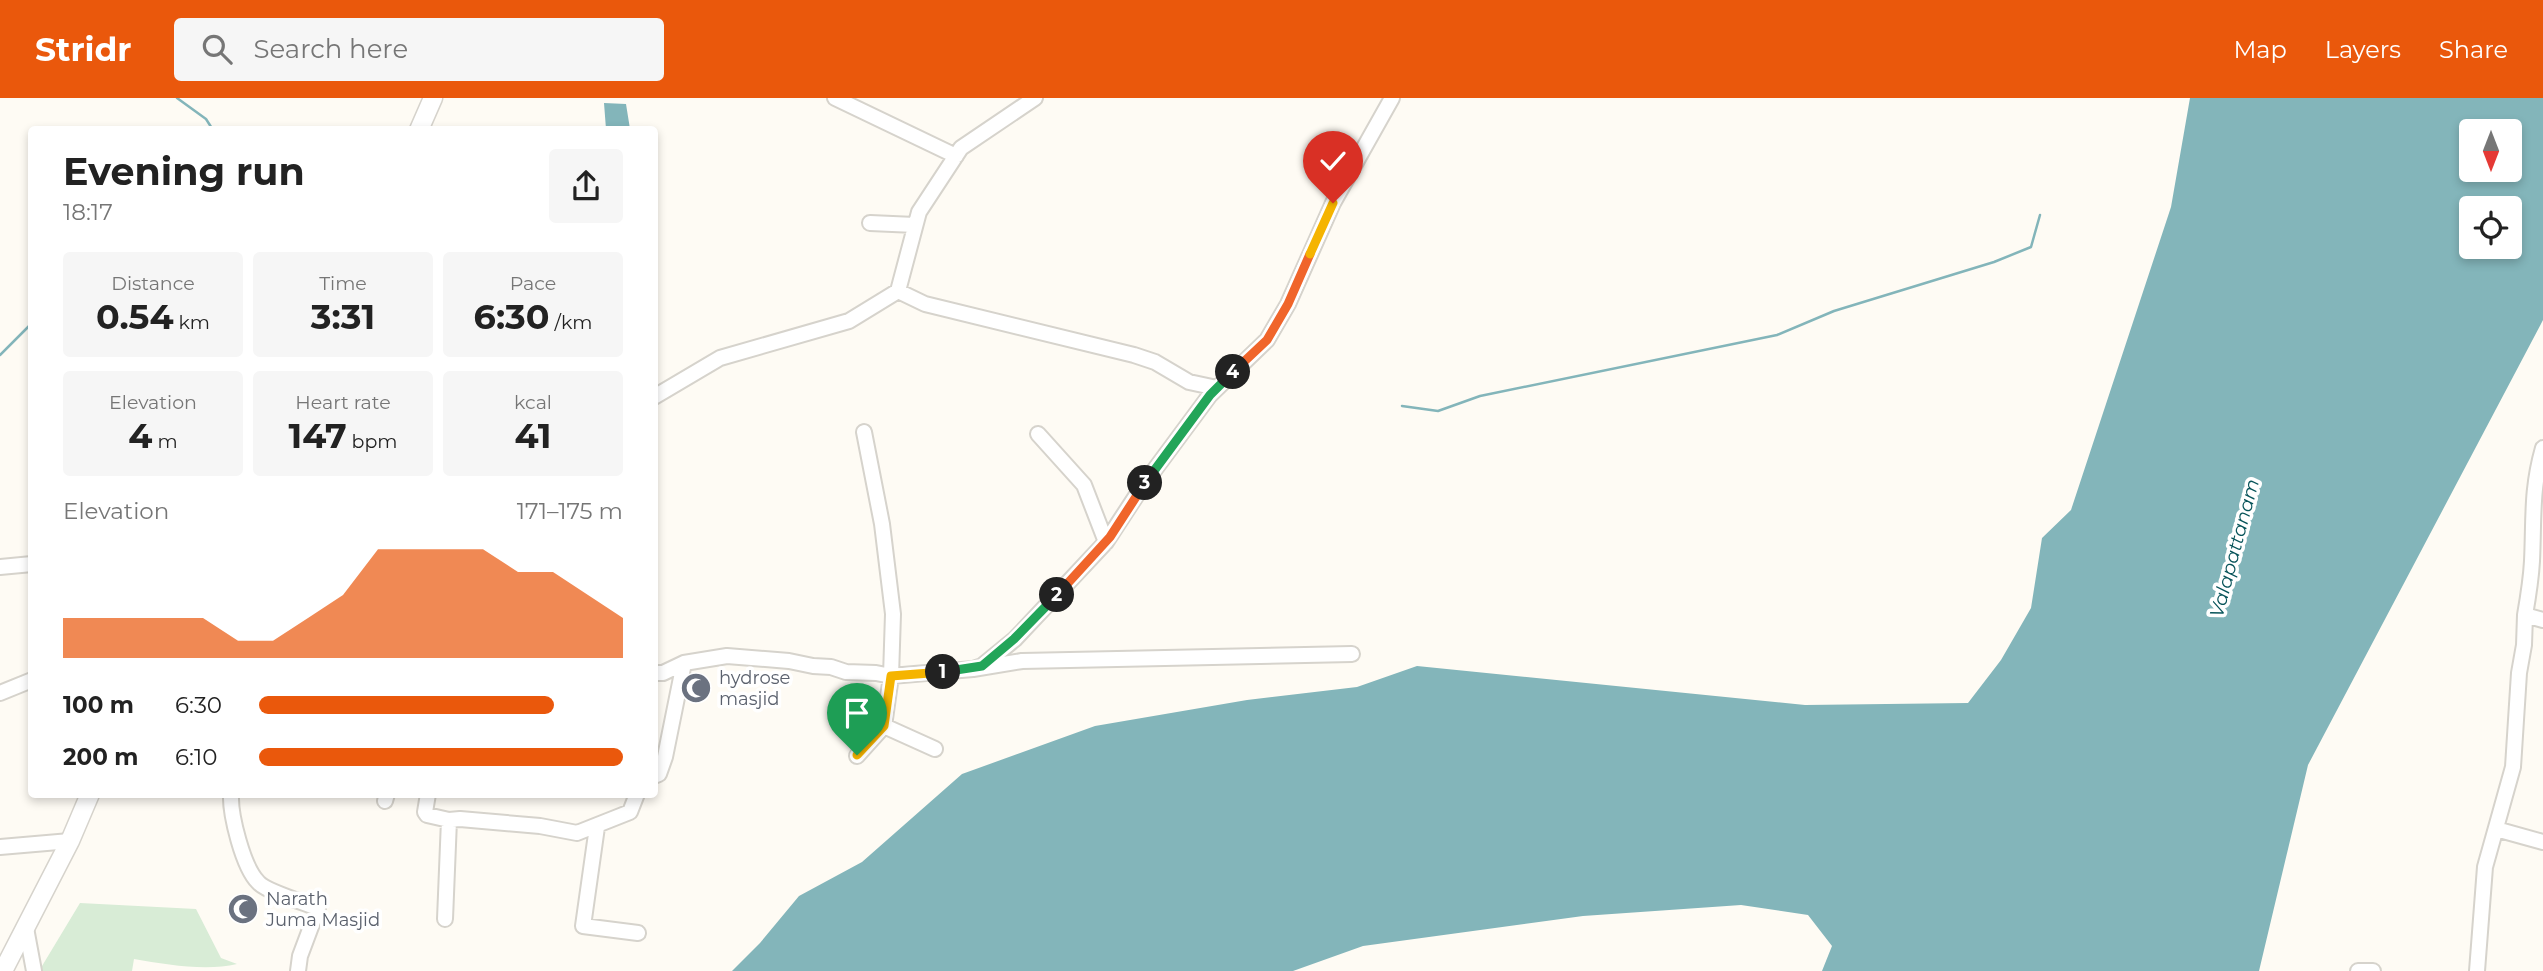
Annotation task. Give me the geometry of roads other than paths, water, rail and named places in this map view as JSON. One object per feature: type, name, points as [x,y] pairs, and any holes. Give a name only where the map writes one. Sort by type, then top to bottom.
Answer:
[{"type":"main road","points":[[421,126],[433,98]]},
{"type":"main road","points":[[3,971],[70,841],[88,798]]},
{"type":"street","points":[[835,98],[956,156]]},
{"type":"street","points":[[658,395],[720,358],[849,321],[898,291],[919,212],[961,148],[1035,98]]},
{"type":"street","points":[[973,669],[982,666],[1014,639],[1106,542],[1144,484],[1217,388],[1267,340],[1288,304],[1333,203],[1392,98]]},
{"type":"street","points":[[870,223],[915,225]]},
{"type":"street","points":[[898,291],[925,304],[1134,355],[1155,362],[1189,382],[1217,388]]},
{"type":"street","points":[[857,755],[884,726],[891,676],[891,601],[882,524],[864,432]]},
{"type":"street","points":[[1038,434],[1084,485],[1106,542]]},
{"type":"street","points":[[2477,971],[2487,855],[2513,767],[2519,673],[2532,562],[2532,505],[2535,474],[2543,448]]},
{"type":"street","points":[[0,567],[28,564]]},
{"type":"street","points":[[2525,615],[2543,620]]},
{"type":"street","points":[[658,673],[684,663],[727,656],[789,661],[846,672],[891,676],[973,669],[1022,661],[1352,654]]},
{"type":"street","points":[[658,774],[665,757],[684,663]]},
{"type":"street","points":[[0,693],[28,682]]},
{"type":"street","points":[[884,726],[935,749]]},
{"type":"street","points":[[231,798],[230,806],[247,867],[259,884],[318,908],[300,956],[298,971]]},
{"type":"street","points":[[427,798],[427,815],[449,820],[526,825],[577,833],[630,812],[635,798]]},
{"type":"street","points":[[445,919],[449,820]]},
{"type":"street","points":[[597,827],[583,926],[638,933]]},
{"type":"street","points":[[2496,829],[2543,842]]},
{"type":"street","points":[[0,847],[70,841]]},
{"type":"street","points":[[26,928],[34,971]]},
{"type":"street","points":[[2358,971],[2373,971]]},
{"type":"water","name":"Valapattanam","points":[[2190,98],[2543,98],[2543,320],[2308,765],[2259,971],[1822,971],[1832,946],[1808,915],[1741,905],[1583,916],[1363,946],[1293,971],[732,971],[760,943],[799,896],[862,862],[962,774],[1095,726],[1247,700],[1357,687],[1417,666],[1805,705],[1968,703],[2001,660],[2031,608],[2042,538],[2071,510],[2171,207]]},
{"type":"water","points":[[604,103],[626,104],[630,126],[606,126]]},
{"type":"waterway","points":[[177,98],[206,119],[210,126]]},
{"type":"waterway","points":[[1402,406],[1438,411],[1480,396],[1777,335],[1834,311],[1994,262],[2031,247],[2040,215]]},
{"type":"waterway","points":[[0,355],[28,327]]},
{"type":"place","name":"hydrose masjid","points":[[696,688]]},
{"type":"place","name":"Narath Juma Masjid","points":[[243,909]]}]
